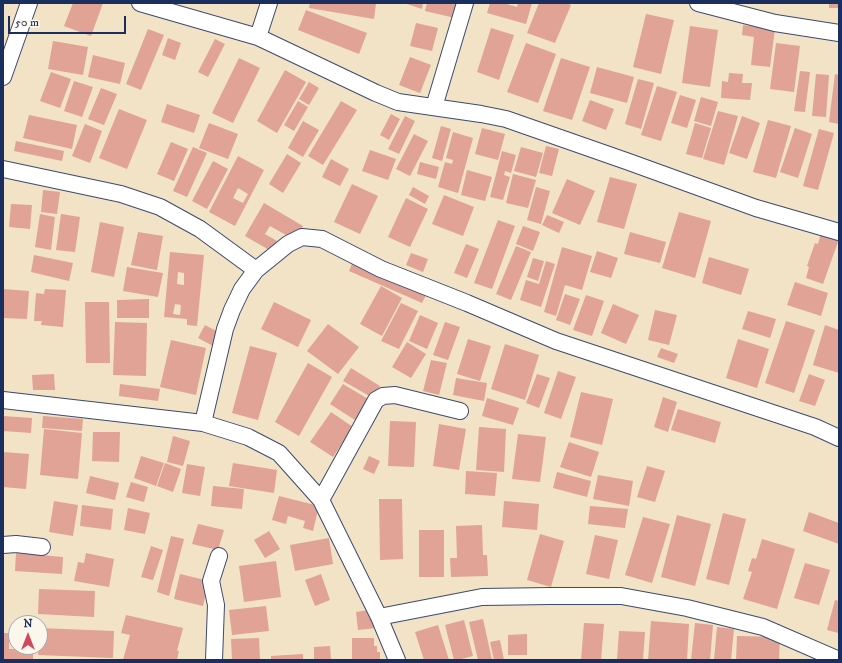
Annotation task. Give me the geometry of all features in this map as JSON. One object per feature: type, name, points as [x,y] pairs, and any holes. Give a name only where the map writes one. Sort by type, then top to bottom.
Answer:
[{"type":"street","points":[[3,77],[29,3]]},
{"type":"street","points":[[140,3],[258,37],[398,102],[506,119],[756,208],[839,232]]},
{"type":"street","points":[[258,37],[269,3]]},
{"type":"street","points":[[434,107],[465,3]]},
{"type":"street","points":[[698,3],[775,23],[839,33]]},
{"type":"street","points":[[3,169],[121,194],[160,207],[200,229],[256,270]]},
{"type":"street","points":[[203,423],[225,329],[242,289],[256,270],[288,244],[302,237],[322,239],[381,269],[467,303],[556,341],[815,427],[839,438]]},
{"type":"street","points":[[321,500],[376,400],[383,396],[395,395],[460,411]]},
{"type":"street","points":[[3,400],[203,423],[248,437],[279,453],[321,500],[379,617],[397,660]]},
{"type":"street","points":[[3,546],[16,544],[42,547]]},
{"type":"street","points":[[214,660],[216,605],[211,582],[219,556]]},
{"type":"street","points":[[379,617],[482,597],[621,596],[687,608],[764,627],[839,660]]},
{"type":"building","points":[[73,3],[103,3],[91,36],[64,26]]},
{"type":"building","points":[[310,3],[376,3],[374,19],[309,8]]},
{"type":"building","points":[[404,3],[423,3],[422,9]]},
{"type":"building","points":[[427,3],[459,3],[455,18],[425,11]]},
{"type":"building","points":[[490,3],[508,3],[507,4],[517,7],[518,3],[532,3],[526,24],[487,13]]},
{"type":"building","points":[[539,3],[566,3],[571,5],[555,43],[527,33]]},
{"type":"building","points":[[829,3],[839,3],[839,8],[829,8]]},
{"type":"building","points":[[306,10],[367,33],[359,54],[298,30]]},
{"type":"building","points":[[646,14],[674,20],[661,74],[633,67]]},
{"type":"building","points":[[416,23],[438,28],[432,51],[410,46]]},
{"type":"building","points":[[743,25],[775,29],[770,67],[751,65],[754,37],[742,35]]},
{"type":"building","points":[[690,26],[718,30],[710,87],[682,83]]},
{"type":"building","points":[[491,28],[514,35],[499,80],[477,72]]},
{"type":"building","points":[[148,29],[164,35],[141,90],[126,84]]},
{"type":"building","points":[[168,38],[181,43],[175,60],[162,55]]},
{"type":"building","points":[[215,39],[225,44],[208,77],[198,72]]},
{"type":"building","points":[[53,41],[88,47],[83,75],[48,69]]},
{"type":"building","points":[[526,43],[556,54],[538,103],[507,92]]},
{"type":"building","points":[[776,43],[800,46],[794,92],[770,89]]},
{"type":"building","points":[[93,55],[125,63],[120,84],[88,77]]},
{"type":"building","points":[[410,57],[431,65],[420,93],[399,85]]},
{"type":"building","points":[[239,58],[260,68],[233,123],[212,113]]},
{"type":"building","points":[[561,58],[590,67],[572,120],[543,111]]},
{"type":"building","points":[[597,67],[634,77],[627,103],[590,93]]},
{"type":"building","points":[[285,70],[306,82],[277,133],[257,121]]},
{"type":"building","points":[[800,71],[810,72],[805,112],[794,111]]},
{"type":"building","points":[[51,72],[71,79],[60,108],[40,101]]},
{"type":"building","points":[[729,73],[743,74],[742,83],[752,83],[750,100],[721,98],[722,81],[728,82]]},
{"type":"building","points":[[816,74],[829,75],[826,117],[812,116]]},
{"type":"building","points":[[835,74],[839,75],[839,124],[829,122]]},
{"type":"building","points":[[638,79],[654,83],[641,129],[625,124]]},
{"type":"building","points":[[74,81],[93,87],[82,117],[64,111]]},
{"type":"building","points":[[309,82],[319,88],[309,105],[299,99]]},
{"type":"building","points":[[657,86],[677,92],[661,141],[641,135]]},
{"type":"building","points":[[101,88],[117,94],[104,125],[88,119]]},
{"type":"building","points":[[680,95],[696,100],[687,128],[671,123]]},
{"type":"building","points":[[701,97],[718,102],[711,126],[694,121]]},
{"type":"building","points":[[590,100],[614,109],[606,130],[582,121]]},
{"type":"building","points":[[298,101],[308,107],[294,131],[284,125]]},
{"type":"building","points":[[341,101],[357,110],[323,165],[308,156]]},
{"type":"building","points":[[167,104],[200,115],[194,133],[161,122]]},
{"type":"building","points":[[119,109],[147,120],[127,169],[99,158]]},
{"type":"building","points":[[718,111],[738,116],[724,165],[703,159]]},
{"type":"building","points":[[391,114],[400,119],[389,140],[380,135]]},
{"type":"building","points":[[29,115],[77,125],[72,149],[23,138]]},
{"type":"building","points":[[405,116],[415,121],[399,154],[388,149]]},
{"type":"building","points":[[742,116],[760,123],[747,159],[729,153]]},
{"type":"building","points":[[768,120],[791,126],[776,178],[753,172]]},
{"type":"building","points":[[303,121],[319,130],[303,157],[288,148]]},
{"type":"building","points":[[209,123],[238,134],[228,159],[199,148]]},
{"type":"building","points":[[695,123],[711,128],[702,158],[686,154]]},
{"type":"building","points":[[85,124],[102,131],[90,163],[72,156]]},
{"type":"building","points":[[441,126],[451,129],[442,161],[432,158]]},
{"type":"building","points":[[482,128],[505,134],[498,160],[475,154]]},
{"type":"building","points":[[795,128],[812,134],[798,178],[780,172]]},
{"type":"building","points":[[819,129],[834,133],[818,190],[803,186]]},
{"type":"building","points":[[453,132],[473,138],[458,193],[438,187],[445,162],[452,164],[453,160],[446,158]]},
{"type":"building","points":[[414,134],[428,141],[410,176],[396,169]]},
{"type":"building","points":[[16,141],[64,151],[62,161],[14,151]]},
{"type":"building","points":[[171,142],[188,149],[174,181],[157,174]]},
{"type":"building","points":[[546,146],[559,149],[552,176],[539,173]]},
{"type":"building","points":[[193,147],[207,153],[187,197],[173,191]]},
{"type":"building","points":[[521,147],[543,153],[536,177],[514,171]]},
{"type":"building","points":[[370,150],[396,159],[388,180],[362,171]]},
{"type":"building","points":[[502,151],[516,155],[511,173],[505,171],[504,175],[510,177],[503,200],[490,197]]},
{"type":"building","points":[[287,154],[301,163],[283,193],[269,184]]},
{"type":"building","points":[[238,156],[264,170],[235,226],[209,212]],"holes":[[[238,188],[248,194],[243,203],[233,198]]]},
{"type":"building","points":[[331,159],[349,169],[340,186],[322,177]]},
{"type":"building","points":[[213,161],[228,169],[207,209],[192,201]]},
{"type":"building","points":[[420,162],[439,167],[436,179],[417,174]]},
{"type":"building","points":[[467,170],[492,177],[485,201],[461,195]]},
{"type":"building","points":[[513,174],[536,180],[528,208],[506,203]]},
{"type":"building","points":[[610,177],[637,184],[624,229],[597,222]]},
{"type":"building","points":[[567,179],[595,191],[580,225],[552,213]]},
{"type":"building","points":[[352,184],[378,196],[360,234],[334,222]]},
{"type":"building","points":[[413,187],[429,196],[425,204],[409,195]]},
{"type":"building","points":[[536,187],[550,191],[541,224],[527,220]]},
{"type":"building","points":[[43,190],[60,192],[57,214],[41,212]]},
{"type":"building","points":[[444,195],[474,207],[463,236],[432,224]]},
{"type":"building","points":[[406,198],[428,209],[410,247],[388,237]]},
{"type":"building","points":[[264,203],[303,226],[295,240],[270,226],[265,234],[277,241],[271,251],[245,236]]},
{"type":"building","points":[[11,204],[32,205],[30,229],[9,227]]},
{"type":"building","points":[[679,212],[711,221],[695,278],[662,268]]},
{"type":"building","points":[[40,214],[55,217],[51,250],[35,247]]},
{"type":"building","points":[[61,214],[80,217],[75,252],[56,250]]},
{"type":"building","points":[[547,215],[564,222],[559,233],[542,225]]},
{"type":"building","points":[[498,220],[515,226],[492,289],[474,283]]},
{"type":"building","points":[[100,222],[124,227],[114,277],[91,272]]},
{"type":"building","points":[[523,226],[540,232],[533,251],[516,244]]},
{"type":"building","points":[[138,232],[163,236],[157,270],[131,265]]},
{"type":"building","points":[[630,232],[666,242],[660,263],[624,254]]},
{"type":"building","points":[[821,233],[839,239],[823,284],[806,278],[809,267],[807,266],[815,243],[818,244]]},
{"type":"building","points":[[466,244],[479,249],[467,278],[454,273]]},
{"type":"building","points":[[516,246],[531,252],[511,300],[496,294]]},
{"type":"building","points":[[562,247],[592,256],[582,290],[565,285],[556,316],[544,312]]},
{"type":"building","points":[[597,251],[618,258],[611,278],[590,272]]},
{"type":"building","points":[[170,252],[204,255],[197,326],[187,325],[187,319],[164,317]],"holes":[[[178,272],[184,273],[184,285],[177,284]],[[175,304],[181,305],[180,315],[173,314]]]},
{"type":"building","points":[[411,253],[428,259],[423,272],[406,265]]},
{"type":"building","points":[[34,255],[73,263],[69,281],[31,272]]},
{"type":"building","points":[[709,257],[749,269],[741,295],[702,283]]},
{"type":"building","points":[[533,258],[544,261],[538,281],[527,277]]},
{"type":"building","points":[[354,259],[428,291],[422,303],[349,271]]},
{"type":"building","points":[[546,261],[555,264],[541,307],[520,300],[526,280],[539,284]]},
{"type":"building","points":[[127,267],[163,273],[158,297],[123,291]]},
{"type":"building","points":[[795,282],[828,293],[821,316],[787,305]]},
{"type":"building","points":[[381,286],[402,298],[382,336],[360,324]]},
{"type":"building","points":[[3,289],[29,291],[27,319],[3,318]]},
{"type":"building","points":[[45,289],[66,290],[63,327],[41,325],[42,321],[34,321],[36,293],[44,294]]},
{"type":"building","points":[[565,294],[580,299],[570,325],[556,320]]},
{"type":"building","points":[[586,295],[604,301],[592,336],[573,330]]},
{"type":"building","points":[[149,299],[149,318],[117,318],[117,300]]},
{"type":"building","points":[[85,302],[109,302],[110,363],[86,363]]},
{"type":"building","points":[[274,302],[311,320],[298,347],[261,329]]},
{"type":"building","points":[[401,303],[418,311],[399,349],[381,341]]},
{"type":"building","points":[[613,304],[639,315],[626,344],[601,333]]},
{"type":"building","points":[[655,310],[677,315],[669,345],[648,340]]},
{"type":"building","points":[[748,311],[776,319],[770,338],[742,329]]},
{"type":"building","points":[[420,315],[438,323],[427,349],[409,341]]},
{"type":"building","points":[[786,321],[815,330],[794,393],[765,383]]},
{"type":"building","points":[[115,322],[147,323],[146,376],[113,375]]},
{"type":"building","points":[[445,322],[460,327],[448,360],[433,355]]},
{"type":"building","points":[[328,324],[359,347],[338,374],[307,351]]},
{"type":"building","points":[[205,325],[222,334],[215,347],[198,338]]},
{"type":"building","points":[[825,325],[839,330],[839,373],[813,365]]},
{"type":"building","points":[[468,339],[491,346],[480,381],[457,374]]},
{"type":"building","points":[[738,339],[769,349],[757,388],[726,378]]},
{"type":"building","points":[[171,340],[206,348],[196,395],[160,387]]},
{"type":"building","points":[[407,342],[426,354],[411,378],[392,367]]},
{"type":"building","points":[[505,344],[539,355],[525,400],[491,389]]},
{"type":"building","points":[[250,346],[277,353],[258,420],[232,413]]},
{"type":"building","points":[[661,348],[678,354],[674,363],[657,357]]},
{"type":"building","points":[[431,360],[447,363],[439,395],[423,391]]},
{"type":"building","points":[[308,363],[332,377],[299,436],[275,422]]},
{"type":"building","points":[[351,368],[380,386],[373,398],[343,381]]},
{"type":"building","points":[[558,371],[576,377],[561,419],[544,413]]},
{"type":"building","points":[[54,374],[55,390],[33,390],[32,375]]},
{"type":"building","points":[[537,374],[550,378],[539,408],[526,403]]},
{"type":"building","points":[[809,374],[825,380],[815,406],[799,401]]},
{"type":"building","points":[[456,378],[487,383],[484,401],[453,395]]},
{"type":"building","points":[[120,384],[160,389],[158,401],[119,396]]},
{"type":"building","points":[[343,384],[368,399],[355,420],[330,404]]},
{"type":"building","points":[[581,392],[613,399],[602,445],[570,437]]},
{"type":"building","points":[[663,397],[677,402],[668,432],[654,427]]},
{"type":"building","points":[[487,398],[519,408],[513,425],[482,416]]},
{"type":"building","points":[[678,409],[721,422],[715,443],[671,430]]},
{"type":"building","points":[[331,412],[353,427],[333,457],[310,442]]},
{"type":"building","points":[[3,416],[32,418],[31,433],[3,431]]},
{"type":"building","points":[[43,416],[83,419],[82,431],[42,428]]},
{"type":"building","points":[[390,421],[416,422],[414,467],[388,466]]},
{"type":"building","points":[[439,424],[466,429],[459,470],[433,466]]},
{"type":"building","points":[[479,427],[506,429],[504,472],[476,470]]},
{"type":"building","points":[[44,429],[82,433],[78,479],[40,475]]},
{"type":"building","points":[[93,432],[120,432],[119,462],[92,461]]},
{"type":"building","points":[[518,434],[546,437],[540,482],[512,479]]},
{"type":"building","points":[[173,436],[190,441],[183,466],[167,462]]},
{"type":"building","points":[[569,442],[599,452],[591,477],[560,467]]},
{"type":"building","points":[[3,452],[29,454],[26,489],[3,487]]},
{"type":"building","points":[[141,456],[164,463],[156,486],[134,478]]},
{"type":"building","points":[[369,456],[380,461],[374,474],[363,469]]},
{"type":"building","points":[[165,463],[181,469],[173,492],[157,486]]},
{"type":"building","points":[[233,463],[277,470],[274,493],[229,486]]},
{"type":"building","points":[[187,464],[205,467],[200,496],[182,493]]},
{"type":"building","points":[[647,466],[665,471],[655,502],[637,497]]},
{"type":"building","points":[[466,471],[497,473],[495,496],[465,494]]},
{"type":"building","points":[[557,472],[591,481],[587,497],[553,488]]},
{"type":"building","points":[[598,475],[633,481],[629,506],[593,499]]},
{"type":"building","points":[[90,476],[119,483],[115,500],[86,493]]},
{"type":"building","points":[[131,482],[148,487],[144,502],[126,497]]},
{"type":"building","points":[[213,486],[244,489],[242,509],[211,506]]},
{"type":"building","points":[[279,496],[319,506],[313,531],[303,528],[305,521],[288,516],[286,524],[272,520]]},
{"type":"building","points":[[379,499],[402,499],[403,559],[380,560]]},
{"type":"building","points":[[54,501],[78,505],[73,536],[49,532]]},
{"type":"building","points":[[504,501],[539,504],[537,530],[502,527]]},
{"type":"building","points":[[82,505],[113,509],[111,530],[80,526]]},
{"type":"building","points":[[590,506],[628,509],[625,528],[588,524]]},
{"type":"building","points":[[128,508],[150,513],[145,534],[124,530]]},
{"type":"building","points":[[809,512],[839,523],[839,544],[803,531]]},
{"type":"building","points":[[723,513],[746,519],[729,585],[706,579]]},
{"type":"building","points":[[677,515],[711,524],[695,586],[661,577]]},
{"type":"building","points":[[643,517],[670,524],[652,583],[625,575]]},
{"type":"building","points":[[198,524],[224,530],[218,550],[192,544]]},
{"type":"building","points":[[482,525],[483,555],[487,555],[488,576],[451,577],[450,558],[457,558],[456,526]]},
{"type":"building","points":[[419,530],[444,530],[444,577],[419,577]]},
{"type":"building","points":[[269,531],[280,549],[265,558],[254,540]]},
{"type":"building","points":[[540,534],[564,541],[551,587],[527,580]]},
{"type":"building","points":[[595,535],[618,540],[609,579],[586,574]]},
{"type":"building","points":[[171,536],[184,539],[169,596],[157,592]]},
{"type":"building","points":[[329,538],[333,564],[295,571],[290,545]]},
{"type":"building","points":[[762,539],[795,549],[777,609],[743,599],[752,572],[748,571],[752,558],[756,559]]},
{"type":"building","points":[[151,546],[163,550],[153,580],[141,577]]},
{"type":"building","points":[[16,553],[63,557],[62,574],[15,571]]},
{"type":"building","points":[[86,553],[114,559],[109,587],[74,581],[78,562],[84,563]]},
{"type":"building","points":[[276,561],[281,597],[244,602],[239,566]]},
{"type":"building","points":[[805,563],[830,570],[819,605],[794,598]]},
{"type":"building","points":[[180,574],[209,581],[203,606],[174,599]]},
{"type":"building","points":[[321,574],[330,600],[315,606],[305,580]]},
{"type":"building","points":[[39,589],[95,591],[94,617],[38,614]]},
{"type":"building","points":[[835,600],[839,601],[838,633],[827,630]]},
{"type":"building","points":[[266,606],[269,631],[232,635],[229,610]]},
{"type":"building","points":[[374,609],[376,628],[358,630],[356,612]]},
{"type":"building","points":[[126,615],[183,628],[177,651],[179,651],[177,660],[123,660],[130,635],[121,633]]},
{"type":"building","points":[[483,619],[492,660],[478,660],[469,622]]},
{"type":"building","points":[[464,620],[473,656],[454,660],[445,625]]},
{"type":"building","points":[[651,621],[689,624],[687,660],[648,660]]},
{"type":"building","points":[[584,623],[604,624],[601,660],[581,660]]},
{"type":"building","points":[[695,623],[713,625],[710,660],[691,660]]},
{"type":"building","points":[[438,625],[449,660],[424,660],[415,632]]},
{"type":"building","points":[[717,627],[734,629],[731,660],[714,660]]},
{"type":"building","points":[[48,628],[114,631],[113,658],[38,655],[48,655]]},
{"type":"building","points":[[619,631],[645,632],[643,660],[617,660]]},
{"type":"building","points":[[3,633],[8,633],[8,655],[33,655],[33,660],[3,660]]},
{"type":"building","points":[[527,634],[527,655],[508,655],[508,635]]},
{"type":"building","points":[[737,636],[780,637],[779,660],[736,660]]},
{"type":"building","points":[[259,638],[260,660],[232,660],[231,639]]},
{"type":"building","points":[[352,638],[374,638],[374,646],[377,646],[377,652],[380,652],[380,660],[352,660]]},
{"type":"building","points":[[500,640],[504,660],[494,660],[490,642]]},
{"type":"building","points":[[330,646],[331,660],[314,660],[314,647]]},
{"type":"building","points":[[303,654],[303,660],[271,660],[271,656]]}]
